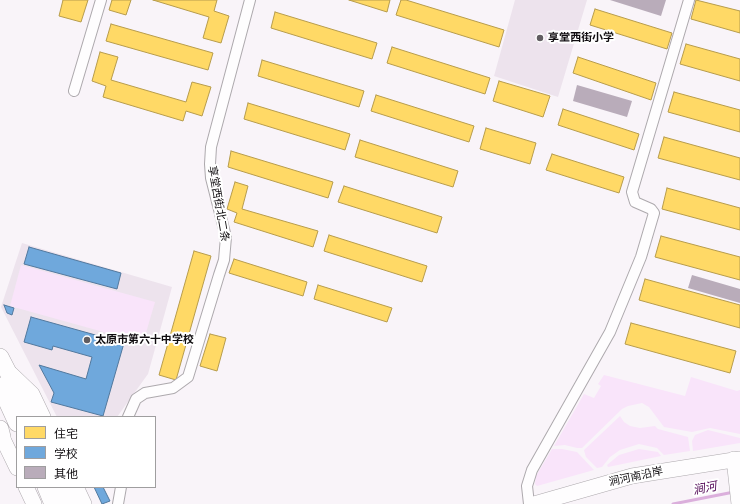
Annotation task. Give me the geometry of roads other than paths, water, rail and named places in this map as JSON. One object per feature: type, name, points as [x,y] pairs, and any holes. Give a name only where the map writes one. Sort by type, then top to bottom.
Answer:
[{"type":"main road","points":[[0,357],[9,371],[30,416]]},
{"type":"main road","points":[[0,386],[16,421]]},
{"type":"main road","points":[[0,407],[5,432]]},
{"type":"main road","points":[[46,488],[53,504]]},
{"type":"main road","points":[[63,488],[70,504]]},
{"type":"street","points":[[74,91],[101,0]]},
{"type":"street","name":"享堂西街北二条","points":[[128,416],[136,399],[145,393],[173,388],[188,377],[224,260],[226,237],[211,178],[211,147],[250,0]]},
{"type":"street","points":[[529,504],[527,486],[532,470],[610,332],[641,257],[654,213],[651,209],[635,202],[632,192],[689,0]]},
{"type":"street","points":[[9,371],[32,394],[43,416]]},
{"type":"street","points":[[5,432],[16,465]]},
{"type":"street","points":[[731,504],[732,464]]},
{"type":"street","points":[[732,464],[739,504]]},
{"type":"street","name":"涧河南沿岸","points":[[534,504],[632,476],[732,464]]},
{"type":"street","points":[[26,488],[34,504]]},
{"type":"street","points":[[76,488],[84,504]]},
{"type":"street","points":[[118,504],[120,488]]},
{"type":"waterway","name":"涧河","points":[[673,504],[734,492]]},
{"type":"place","name":"享堂西街小学","points":[[540,38]]},
{"type":"place","name":"太原市第六十中学校","points":[[87,340]]}]
